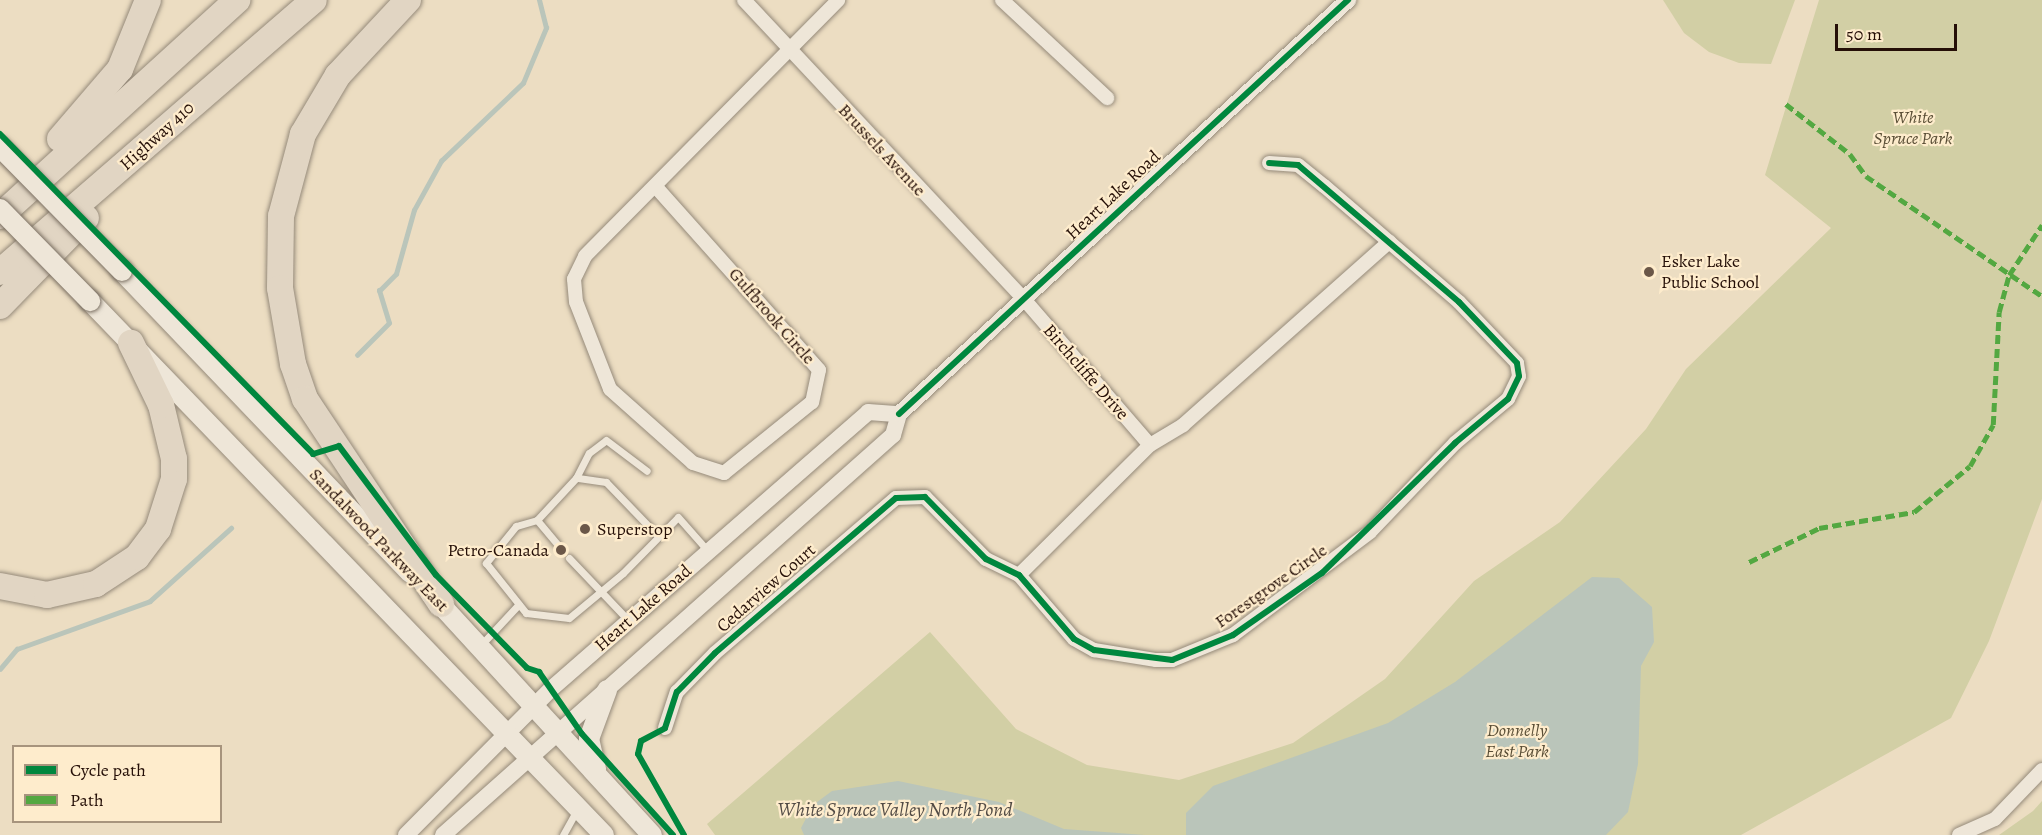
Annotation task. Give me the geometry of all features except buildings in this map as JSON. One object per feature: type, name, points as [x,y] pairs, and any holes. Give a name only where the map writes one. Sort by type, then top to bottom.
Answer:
[{"type":"highway","points":[[0,196],[100,96],[131,51],[148,0]]},
{"type":"highway","points":[[0,216],[237,0]]},
{"type":"highway","name":"Highway 410","points":[[0,273],[314,0]]},
{"type":"highway","points":[[408,0],[338,75],[303,134],[281,216],[280,288],[292,364],[305,399],[441,604]]},
{"type":"highway","points":[[0,306],[90,214],[105,182]]},
{"type":"highway","points":[[0,586],[46,595],[96,584],[137,557],[158,529],[174,479],[174,459],[161,405],[131,343]]},
{"type":"main road","name":"Sandalwood Parkway East","points":[[0,147],[441,604],[596,769],[652,835]]},
{"type":"main road","points":[[0,209],[604,835]]},
{"type":"main road","points":[[596,769],[589,738],[607,690]]},
{"type":"street","name":"Brussels Avenue","points":[[744,0],[789,51],[1023,298]]},
{"type":"street","name":"Gulfbrook Circle","points":[[656,187],[819,370],[812,402],[724,473],[693,463],[610,389],[576,302],[578,266],[838,0]]},
{"type":"street","points":[[1002,0],[1107,98]]},
{"type":"street","name":"Heart Lake Road","points":[[443,835],[558,729],[607,690],[893,435],[898,414],[1348,0]]},
{"type":"street","points":[[1019,575],[1150,445],[1183,425],[1389,242],[1298,165],[1269,163]]},
{"type":"street","name":"Forestgrove Circle","points":[[912,494],[925,497],[986,559],[1019,575],[1074,639],[1094,650],[1173,660],[1233,635],[1370,532],[1455,443],[1508,399],[1519,376],[1506,348],[1389,242]]},
{"type":"street","name":"Birchcliffe Drive","points":[[1023,298],[1150,445]]},
{"type":"street","name":"Heart Lake Road","points":[[406,835],[535,704],[628,620],[868,412],[898,414]]},
{"type":"street","name":"Cedarview Court","points":[[665,728],[677,692],[715,653],[896,498],[912,494]]},
{"type":"street","points":[[1959,835],[1995,819],[2042,770]]},
{"type":"lane","points":[[647,471],[606,440],[589,453],[576,478],[537,520],[516,526],[486,563],[526,613],[569,618],[600,592],[678,517],[708,551]]},
{"type":"lane","points":[[576,478],[606,482],[658,536]]},
{"type":"lane","points":[[537,520],[557,544]]},
{"type":"lane","points":[[569,558],[628,620]]},
{"type":"lane","points":[[480,646],[519,604]]},
{"type":"lane","points":[[563,835],[578,807]]},
{"type":"green space","points":[[1663,0],[1795,0],[1771,64],[1739,63],[1709,52],[1684,33]]},
{"type":"green space","points":[[1819,0],[2042,0],[2042,499],[1989,641],[1951,718],[1741,835],[715,835],[707,824],[930,632],[1016,729],[1087,765],[1179,780],[1293,743],[1385,679],[1474,581],[1560,522],[1646,429],[1686,369],[1831,228],[1765,175]]},
{"type":"green space","points":[[2042,801],[2042,835],[1999,835],[2033,811]]},
{"type":"water","points":[[1592,577],[1619,578],[1652,607],[1654,642],[1641,666],[1638,764],[1628,812],[1606,835],[1186,835],[1186,813],[1213,786],[1388,723],[1455,682]]},
{"type":"water","name":"White Spruce Valley North Pond","points":[[898,781],[999,802],[1064,829],[1145,835],[804,835],[801,828],[813,805],[832,791]]},
{"type":"waterway","points":[[357,355],[389,323],[379,291],[396,274],[414,210],[441,161],[523,83],[546,28],[539,0]]},
{"type":"waterway","points":[[0,669],[17,649],[150,601],[231,528]]},
{"type":"marked path","points":[[1786,104],[1850,154],[1866,176],[2042,296]]},
{"type":"marked path","points":[[1749,562],[1819,528],[1914,512],[1970,466],[1993,425],[1999,312],[2009,275],[2042,225]]},
{"type":"cycle path","points":[[899,414],[1348,0]]},
{"type":"cycle path","points":[[0,134],[313,454],[339,446],[436,575],[527,668],[539,672],[582,734],[673,835]]},
{"type":"cycle path","points":[[684,835],[638,754],[641,741],[665,728],[677,692],[715,653],[896,498],[925,497],[986,559],[1019,575],[1074,639],[1094,650],[1172,660],[1233,635],[1322,573],[1455,443],[1508,399],[1519,376],[1517,363],[1459,302],[1298,165],[1269,163]]},
{"type":"place","name":"Esker Lake Public School","points":[[1649,272]]},
{"type":"place","name":"Superstop","points":[[585,529]]},
{"type":"place","name":"Petro-Canada","points":[[561,550]]},
{"type":"park label","name":"White Spruce Park","points":[[1913,128]]},
{"type":"park label","name":"Donnelly East Park","points":[[1517,741]]}]
